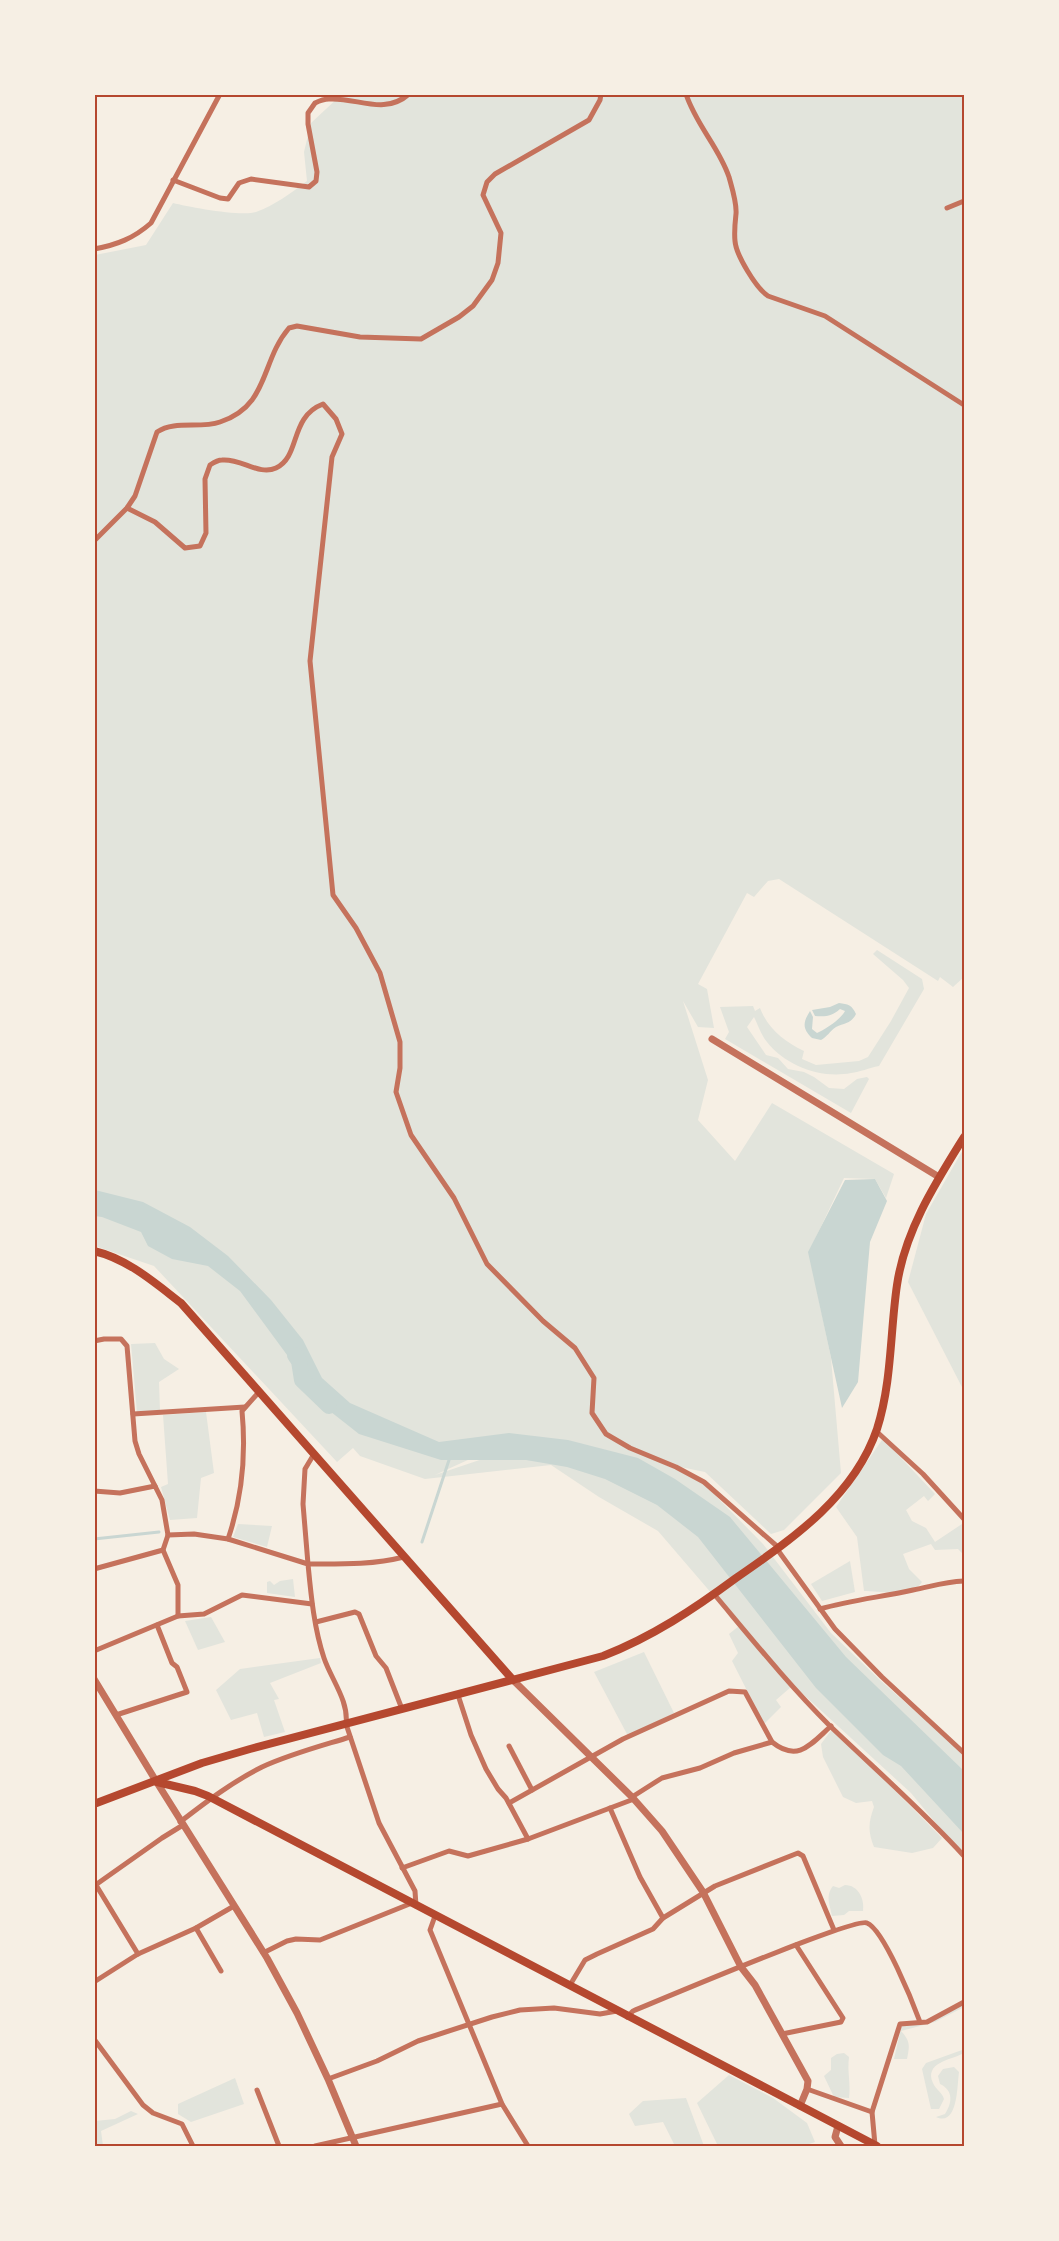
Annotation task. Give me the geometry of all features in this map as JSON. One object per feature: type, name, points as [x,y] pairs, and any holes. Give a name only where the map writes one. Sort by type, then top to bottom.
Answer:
[{"type":"main road","points":[[94,1804],[211,1760],[603,1656],[659,1630],[777,1549],[832,1502],[858,1468],[876,1431],[889,1371],[897,1283],[902,1263],[923,1206],[964,1137]]},
{"type":"main road","points":[[94,1251],[108,1254],[145,1275],[181,1303],[513,1680]]},
{"type":"main road","points":[[156,1781],[195,1791],[211,1798],[876,2146]]},
{"type":"street","points":[[94,249],[125,241],[151,223],[220,94]]},
{"type":"street","points":[[173,180],[228,199],[239,183],[251,179],[309,187],[316,181],[317,172],[308,123],[308,113],[315,103],[329,99],[379,106],[396,103],[408,94]]},
{"type":"street","points":[[94,541],[128,508],[135,496],[157,432],[174,426],[212,425],[233,418],[253,402],[279,341],[289,328],[297,326],[360,337],[421,339],[445,326],[473,306],[492,280],[498,263],[501,233],[483,195],[486,182],[504,168],[589,120],[601,94]]},
{"type":"street","points":[[686,94],[698,122],[721,157],[729,177],[736,211],[735,244],[760,291],[825,316],[964,405]]},
{"type":"street","points":[[947,208],[964,201]]},
{"type":"street","points":[[128,508],[155,522],[185,548],[200,546],[206,533],[205,478],[210,465],[222,460],[240,462],[265,471],[276,468],[288,459],[297,431],[311,408],[323,404],[332,413],[342,434],[332,457],[310,661],[333,895],[357,928],[380,973],[400,1042],[400,1068],[396,1092],[411,1135],[454,1198],[487,1264],[543,1321],[575,1348],[594,1378],[592,1413],[606,1434],[630,1448],[676,1467],[704,1482],[777,1549],[835,1629],[882,1677],[964,1753]]},
{"type":"street","points":[[712,1039],[939,1177]]},
{"type":"street","points":[[94,1341],[121,1339],[127,1346],[139,1454],[162,1500],[168,1535],[163,1550],[178,1585],[178,1616]]},
{"type":"street","points":[[228,1539],[234,1522],[244,1457],[242,1411],[259,1392]]},
{"type":"street","points":[[133,1414],[246,1407]]},
{"type":"street","points":[[876,1431],[923,1474],[964,1519]]},
{"type":"street","points":[[263,1953],[286,1941],[320,1940],[414,1905],[415,1891],[379,1823],[346,1724],[347,1713],[323,1657],[312,1604],[303,1527],[305,1469],[314,1454]]},
{"type":"street","points":[[94,1491],[120,1493],[155,1486]]},
{"type":"street","points":[[168,1535],[194,1534],[228,1539],[308,1564],[360,1564],[404,1557]]},
{"type":"street","points":[[94,1569],[163,1550]]},
{"type":"street","points":[[820,1609],[852,1600],[914,1590],[940,1582],[964,1581]]},
{"type":"street","points":[[716,1592],[789,1684],[914,1804],[964,1856]]},
{"type":"street","points":[[94,1651],[178,1616],[204,1614],[242,1595],[312,1604]]},
{"type":"street","points":[[316,1622],[355,1612],[359,1614],[376,1656],[386,1668],[402,1709]]},
{"type":"street","points":[[116,1715],[187,1692],[157,1624]]},
{"type":"street","points":[[513,1680],[633,1798],[662,1831],[703,1892],[741,1967],[755,1984],[808,2080],[800,2106]]},
{"type":"street","points":[[96,1683],[263,1953],[297,2013],[356,2146]]},
{"type":"street","points":[[509,1803],[590,1756],[729,1691],[745,1692],[772,1742],[779,1748],[793,1753],[806,1749],[831,1726]]},
{"type":"street","points":[[458,1695],[471,1735],[486,1769],[509,1803],[528,1839]]},
{"type":"street","points":[[138,1954],[95,1886],[182,1823],[211,1798],[263,1767],[289,1756],[350,1737]]},
{"type":"street","points":[[402,1868],[449,1851],[468,1856],[528,1839],[633,1798],[662,1778],[700,1768],[734,1753],[772,1742]]},
{"type":"street","points":[[509,1746],[532,1790]]},
{"type":"street","points":[[610,1808],[640,1877],[663,1918]]},
{"type":"street","points":[[570,1985],[585,1960],[653,1929],[663,1918],[703,1892],[798,1853],[803,1856],[834,1930]]},
{"type":"street","points":[[94,1982],[138,1954],[196,1928],[234,1906]]},
{"type":"street","points":[[435,1916],[430,1930],[502,2103],[528,2146]]},
{"type":"street","points":[[627,2016],[633,2011],[741,1967],[834,1930],[863,1922],[870,1923],[905,1981],[920,2022]]},
{"type":"street","points":[[196,1928],[220,1971]]},
{"type":"street","points":[[782,2034],[841,2022],[843,2018],[796,1946]]},
{"type":"street","points":[[876,2146],[872,2112],[900,2024],[927,2022],[964,2002]]},
{"type":"street","points":[[328,2079],[377,2061],[418,2041],[520,2010],[554,2008],[600,2014],[617,2011]]},
{"type":"street","points":[[94,2039],[143,2105],[153,2113],[182,2124],[193,2146]]},
{"type":"street","points":[[807,2089],[872,2112]]},
{"type":"street","points":[[257,2090],[279,2146]]},
{"type":"street","points":[[315,2146],[502,2103]]},
{"type":"street","points":[[838,2126],[835,2137],[841,2146]]},
{"type":"shaded area","points":[[341,95],[964,95],[964,977],[953,987],[940,977],[938,981],[779,879],[768,881],[754,897],[747,893],[698,984],[707,989],[714,1028],[698,1027],[683,1001],[708,1080],[698,1120],[735,1161],[772,1103],[894,1174],[886,1198],[875,1179],[844,1178],[809,1252],[831,1358],[841,1473],[784,1530],[771,1534],[705,1472],[661,1463],[701,1481],[763,1544],[831,1633],[881,1681],[964,1754],[964,1857],[911,1793],[779,1672],[658,1531],[599,1497],[551,1465],[425,1479],[360,1456],[353,1448],[337,1462],[154,1266],[95,1246],[95,255],[146,245],[173,203],[215,211],[249,213],[276,202],[307,181],[304,152],[311,123]],"holes":[[[505,1443],[515,1448],[435,1475]]]},
{"type":"shaded area","points":[[877,950],[922,979],[924,989],[879,1066],[840,1074],[805,1069],[784,1058],[767,1042],[754,1017],[747,1027],[766,1055],[778,1058],[788,1069],[804,1072],[829,1088],[844,1089],[857,1079],[867,1077],[869,1079],[851,1113],[725,1039],[729,1032],[720,1007],[753,1006],[755,1011],[760,1008],[763,1016],[778,1034],[804,1051],[802,1059],[816,1065],[859,1061],[868,1057],[909,988],[873,954]]},
{"type":"shaded area","points":[[839,1003],[851,1007],[856,1014],[854,1017],[836,1027],[821,1040],[812,1038],[806,1032],[805,1025],[810,1011],[813,1017],[812,1029],[817,1033],[833,1023],[845,1011],[840,1009],[831,1015],[815,1016],[812,1010]]},
{"type":"shaded area","points":[[964,1148],[964,1391],[908,1282],[926,1214]]},
{"type":"shaded area","points":[[875,1179],[887,1201],[870,1242],[858,1382],[842,1408],[808,1252],[845,1180]]},
{"type":"shaded area","points":[[95,1190],[143,1202],[190,1227],[228,1256],[271,1300],[303,1340],[322,1378],[350,1403],[439,1442],[509,1433],[568,1440],[638,1458],[675,1479],[730,1517],[846,1657],[964,1771],[964,1834],[901,1766],[883,1755],[816,1688],[698,1537],[657,1505],[605,1479],[567,1467],[526,1460],[441,1460],[359,1434],[326,1408],[240,1291],[208,1266],[172,1259],[148,1246],[141,1232],[95,1216]]},
{"type":"shaded area","points":[[155,1343],[164,1359],[179,1369],[159,1382],[160,1411],[137,1413],[131,1344]]},
{"type":"shaded area","points":[[206,1412],[214,1473],[201,1478],[197,1518],[170,1520],[161,1487],[168,1484],[163,1415]]},
{"type":"shaded area","points":[[882,1440],[935,1494],[928,1501],[924,1496],[906,1510],[912,1521],[926,1528],[935,1542],[962,1524],[964,1525],[964,1555],[958,1549],[935,1550],[931,1544],[903,1554],[909,1569],[922,1582],[917,1587],[903,1592],[864,1591],[857,1537],[836,1507]]},
{"type":"shaded area","points":[[238,1524],[272,1526],[267,1547],[233,1537]]},
{"type":"shaded area","points":[[850,1561],[855,1592],[822,1601],[811,1584]]},
{"type":"shaded area","points":[[293,1579],[295,1597],[267,1593],[267,1582],[270,1581],[274,1585],[280,1581]]},
{"type":"shaded area","points":[[211,1617],[225,1642],[198,1650],[185,1621]]},
{"type":"shaded area","points":[[739,1626],[791,1687],[776,1700],[781,1707],[764,1724],[732,1661],[738,1653],[729,1634]]},
{"type":"shaded area","points":[[644,1652],[674,1713],[628,1736],[594,1672]]},
{"type":"shaded area","points":[[320,1658],[321,1663],[270,1683],[279,1699],[274,1700],[285,1732],[264,1737],[257,1713],[231,1720],[216,1690],[240,1669]]},
{"type":"shaded area","points":[[833,1728],[942,1838],[933,1848],[912,1853],[874,1847],[870,1827],[874,1807],[872,1801],[856,1803],[843,1797],[823,1757],[821,1744]]},
{"type":"shaded area","points":[[845,1885],[854,1887],[860,1894],[863,1911],[849,1911],[844,1915],[832,1916],[829,1893],[833,1886],[839,1888]]},
{"type":"shaded area","points":[[964,2004],[964,2007],[935,2022],[901,2031],[908,2044],[907,2059],[894,2059],[902,2024],[927,2022]]},
{"type":"shaded area","points":[[964,2050],[962,2054],[940,2063],[932,2071],[933,2083],[944,2099],[939,2109],[931,2109],[922,2069],[926,2063]]},
{"type":"shaded area","points":[[844,2053],[849,2057],[849,2098],[834,2097],[824,2076],[831,2070],[831,2058]]},
{"type":"shaded area","points":[[954,2067],[959,2072],[957,2095],[952,2111],[943,2119],[936,2117],[945,2114],[950,2102],[950,2094],[940,2084],[938,2076],[943,2069]]},
{"type":"shaded area","points":[[729,2075],[773,2098],[807,2123],[815,2142],[803,2146],[718,2146],[697,2103]]},
{"type":"shaded area","points":[[235,2078],[244,2104],[191,2122],[178,2114],[178,2104]]},
{"type":"shaded area","points":[[686,2098],[704,2146],[675,2146],[663,2122],[635,2126],[629,2114],[643,2101]]},
{"type":"shaded area","points":[[131,2111],[138,2114],[101,2131],[103,2146],[95,2146],[95,2121],[115,2119]]},
{"type":"waterway","points":[[295,1355],[299,1361],[302,1380],[329,1406]]},
{"type":"waterway","points":[[422,1542],[449,1460]]},
{"type":"waterway","points":[[94,1539],[159,1532]]}]
